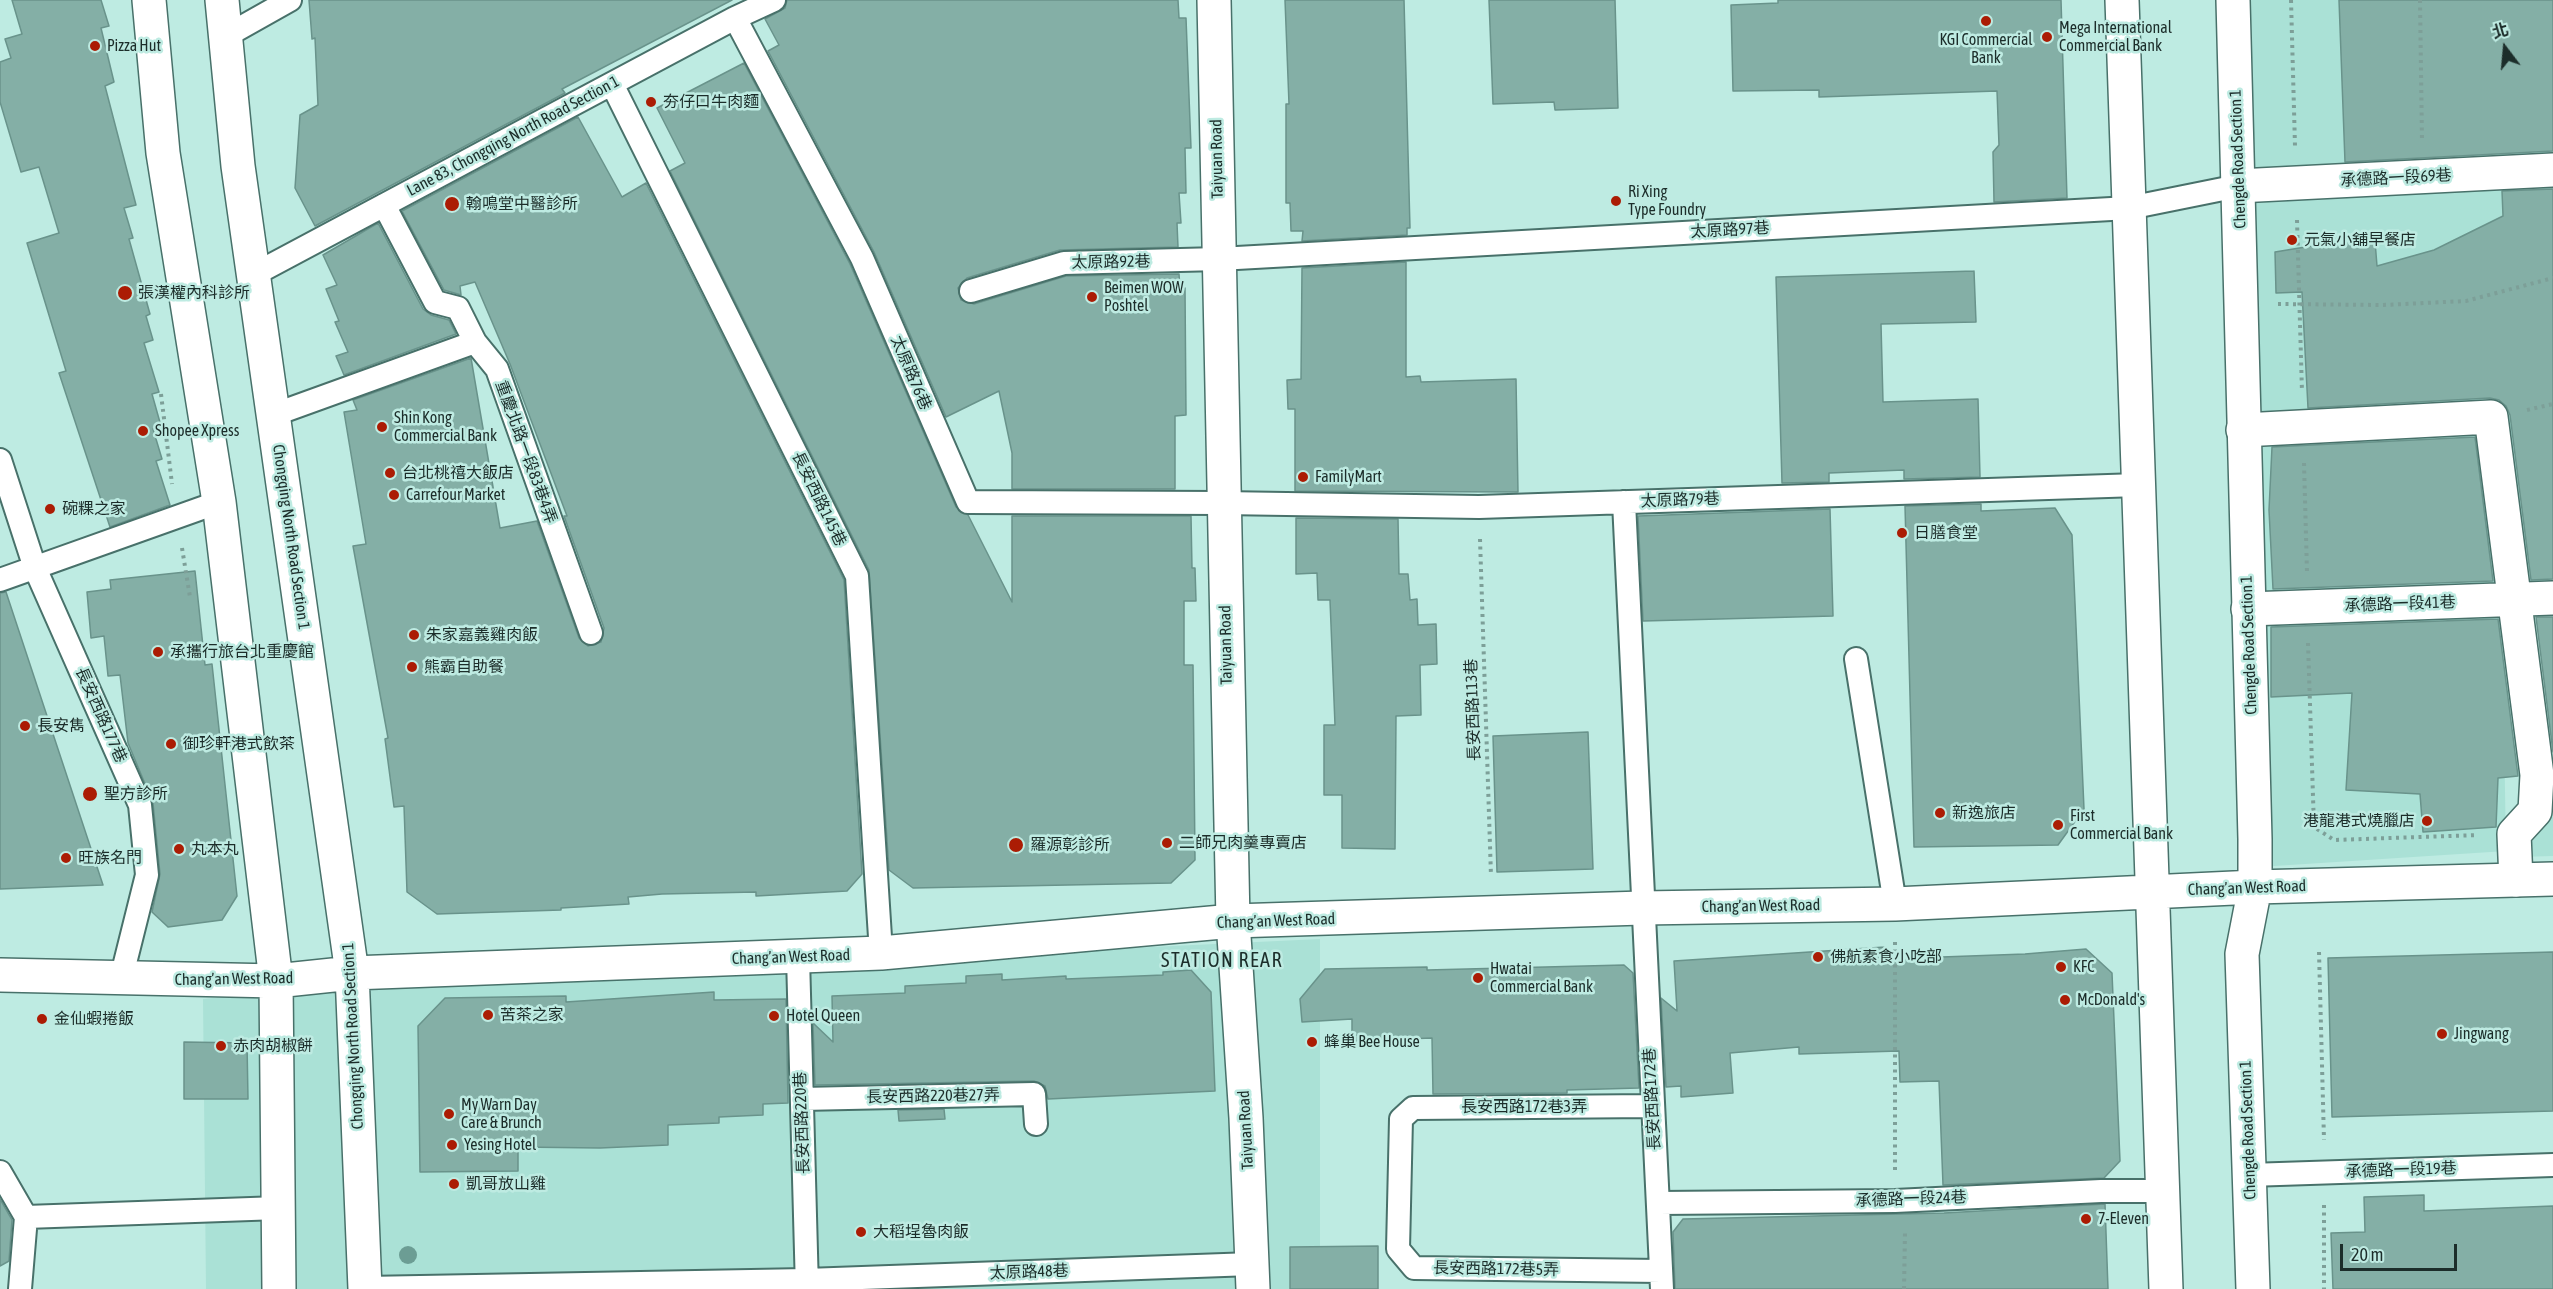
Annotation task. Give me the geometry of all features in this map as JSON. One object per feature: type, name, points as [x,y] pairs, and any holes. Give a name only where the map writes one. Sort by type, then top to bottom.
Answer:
[{"type":"main road","points":[[149,0],[163,153],[219,502],[276,981],[279,1289]]},
{"type":"main road","name":"Chongqing North Road Section 1","points":[[222,0],[238,166],[352,973],[365,1289]]},
{"type":"main road","name":"Taiyuan Road","points":[[1214,0],[1222,502],[1233,921],[1246,1118],[1252,1277]]},
{"type":"main road","points":[[2122,0],[2166,1289]]},
{"type":"main road","name":"Chengde Road Section 1","points":[[2233,0],[2255,887],[2242,954],[2253,1289]]},
{"type":"main road","name":"承德路一段69巷","points":[[2238,186],[2553,170]]},
{"type":"main road","points":[[2243,430],[2491,417],[2537,775],[2535,812],[2514,834],[2516,880]]},
{"type":"main road","name":"承德路一段41巷","points":[[2248,609],[2553,598]]},
{"type":"main road","name":"Chang’an West Road","points":[[0,975],[276,981],[352,973],[881,954],[1233,921],[1642,908],[1895,904],[2255,887],[2553,879]]},
{"type":"lane","points":[[226,36],[290,0]]},
{"type":"lane","name":"Lane 83, Chongqing North Road Section 1","points":[[253,275],[735,18],[774,0]]},
{"type":"lane","name":"太原路76巷","points":[[735,18],[862,258],[968,502],[1222,502]]},
{"type":"lane","name":"長安西路145巷","points":[[612,84],[857,576],[881,954]]},
{"type":"lane","name":"太原路97巷","points":[[1219,259],[2129,208],[2238,186]]},
{"type":"lane","name":"重慶北路一段83巷4弄","points":[[384,205],[435,302],[458,308],[475,342],[497,369],[591,633]]},
{"type":"lane","name":"太原路92巷","points":[[971,291],[1064,263],[1219,259]]},
{"type":"lane","points":[[273,415],[475,342]]},
{"type":"lane","name":"長安西路177巷","points":[[0,460],[35,568],[140,805],[147,875],[122,979]]},
{"type":"lane","name":"太原路79巷","points":[[1222,502],[1479,507],[2138,485]]},
{"type":"lane","points":[[0,580],[219,502]]},
{"type":"lane","name":"長安西路172巷","points":[[1624,502],[1661,1280]]},
{"type":"lane","points":[[1856,659],[1895,904]]},
{"type":"lane","name":"長安西路220巷","points":[[798,957],[806,1284]]},
{"type":"lane","name":"長安西路220巷27弄","points":[[802,1099],[1034,1094],[1036,1124]]},
{"type":"lane","name":"長安西路172巷3弄","points":[[1401,1119],[1413,1108],[1652,1106]]},
{"type":"lane","name":"長安西路172巷5弄","points":[[1401,1119],[1398,1249],[1414,1268],[1661,1280]]},
{"type":"lane","name":"承德路一段19巷","points":[[2249,1175],[2553,1166]]},
{"type":"lane","points":[[0,1172],[26,1217],[20,1289]]},
{"type":"lane","name":"承德路一段24巷","points":[[1659,1203],[1900,1201],[2101,1191],[2164,1191]]},
{"type":"lane","points":[[26,1217],[279,1208]]},
{"type":"lane","name":"太原路48巷","points":[[365,1289],[1252,1277]]},
{"type":"path","points":[[2420,0],[2423,177]]},
{"type":"path","points":[[2240,304],[2383,305],[2466,301],[2553,278]]},
{"type":"path","name":"長安西路113巷","points":[[1479,507],[1492,913]]},
{"type":"path","points":[[2334,840],[2514,834]]},
{"type":"path","points":[[1895,904],[1900,1201],[1904,1289]]},
{"type":"path","points":[[2319,952],[2322,1000],[2324,1289]]},
{"type":"shaded area","points":[[2230,0],[2553,0],[2553,162],[2235,178]]},
{"type":"shaded area","points":[[2553,177],[2553,589],[2520,590],[2504,426],[2479,385],[2486,429],[2500,585],[2249,594],[2235,195]]},
{"type":"shaded area","points":[[2502,609],[2506,851],[2259,867],[2250,611]]},
{"type":"shaded area","points":[[2553,747],[2553,856],[2520,857],[2551,818]]},
{"type":"shaded area","points":[[1320,939],[1320,1289],[206,1289],[203,999],[331,986]]},
{"type":"building","points":[[12,0],[101,0],[109,26],[101,28],[114,82],[105,86],[136,205],[124,208],[133,238],[129,239],[150,314],[146,316],[153,340],[144,343],[159,392],[152,394],[161,426],[153,429],[162,459],[156,461],[170,505],[110,527],[59,373],[66,371],[27,243],[59,233],[39,167],[21,172],[0,102],[0,62],[11,58],[5,39],[22,34]]},
{"type":"building","points":[[309,0],[732,0],[562,89],[565,93],[315,226],[295,188],[300,115],[318,105],[315,38],[312,39]]},
{"type":"building","points":[[787,0],[1178,0],[1179,18],[1186,18],[1191,148],[1185,148],[1186,193],[1179,193],[1181,223],[1177,223],[1178,247],[1060,250],[967,278],[958,288],[961,300],[974,304],[1066,276],[1179,274],[1180,288],[1185,288],[1186,415],[1175,416],[1175,489],[1012,489],[1012,453],[999,391],[946,417],[874,252],[768,51],[779,45],[765,19],[785,8]]},
{"type":"building","points":[[1285,0],[1404,0],[1410,228],[1407,228],[1407,235],[1302,241],[1303,231],[1291,231],[1290,203],[1286,203],[1286,104],[1289,104]]},
{"type":"building","points":[[1489,0],[1615,0],[1618,108],[1555,110],[1554,102],[1493,104]]},
{"type":"building","points":[[1778,0],[2061,0],[2067,198],[1994,202],[1993,152],[1999,145],[1997,91],[1819,97],[1819,90],[1733,91],[1731,5],[1778,3]]},
{"type":"building","points":[[2339,0],[2553,0],[2553,151],[2345,162]]},
{"type":"building","points":[[744,63],[850,264],[956,507],[968,515],[1012,602],[1012,516],[1191,516],[1192,568],[1195,568],[1196,601],[1184,601],[1184,665],[1193,665],[1195,860],[1171,883],[913,888],[889,870],[869,570],[670,171],[685,163],[657,108]]},
{"type":"building","points":[[578,117],[622,197],[646,183],[844,580],[862,874],[847,891],[756,896],[756,892],[662,894],[628,897],[629,904],[561,908],[561,910],[437,914],[407,892],[404,806],[394,807],[385,739],[388,738],[353,546],[366,544],[344,412],[357,410],[353,400],[471,358],[500,528],[537,521],[579,638],[588,646],[601,642],[604,628],[564,516],[567,516],[510,364],[475,282],[460,286],[461,295],[444,290],[402,211]]},
{"type":"building","points":[[2553,189],[2553,579],[2531,580],[2510,415],[2506,406],[2499,400],[2490,398],[2308,408],[2302,292],[2276,293],[2275,252],[2348,240],[2375,241],[2377,266],[2434,250],[2503,216],[2502,191]]},
{"type":"building","points":[[378,223],[423,309],[431,315],[449,320],[456,334],[344,375],[336,356],[348,352],[335,322],[339,321],[326,289],[337,285],[323,255]]},
{"type":"building","points":[[1406,262],[1406,377],[1420,376],[1421,382],[1516,379],[1518,492],[1295,491],[1295,409],[1288,409],[1287,380],[1301,379],[1302,268]]},
{"type":"building","points":[[1974,271],[1976,322],[1881,324],[1883,402],[1978,399],[1980,477],[1904,479],[1904,470],[1829,473],[1829,482],[1782,483],[1776,277]]},
{"type":"building","points":[[2475,437],[2493,581],[2273,589],[2269,510],[2272,447]]},
{"type":"building","points":[[1981,504],[1981,511],[2055,508],[2072,535],[2084,809],[2058,845],[1914,847],[1905,506]]},
{"type":"building","points":[[1830,509],[1833,616],[1643,621],[1638,516]]},
{"type":"building","points":[[1296,518],[1398,519],[1399,574],[1408,574],[1410,600],[1417,599],[1418,625],[1436,624],[1437,664],[1420,665],[1421,715],[1396,716],[1395,849],[1342,848],[1342,795],[1324,795],[1324,725],[1335,725],[1330,600],[1318,600],[1317,573],[1296,574]]},
{"type":"building","points":[[195,571],[205,665],[212,664],[237,896],[222,920],[168,927],[152,912],[160,874],[153,803],[128,743],[120,675],[108,676],[104,636],[91,638],[87,592],[111,589],[110,580]]},
{"type":"building","points":[[6,592],[103,885],[0,889],[0,593]]},
{"type":"building","points":[[2536,617],[2553,617],[2553,752]]},
{"type":"building","points":[[2498,619],[2518,776],[2498,778],[2496,827],[2423,832],[2420,794],[2346,790],[2352,693],[2271,697],[2271,627]]},
{"type":"building","points":[[1588,732],[1593,869],[1497,872],[1493,736]]},
{"type":"building","points":[[1885,947],[1886,959],[2025,954],[2086,949],[2112,973],[2120,1161],[2104,1178],[1943,1185],[1939,1081],[1900,1082],[1899,1051],[1799,1054],[1799,1047],[1730,1053],[1733,1093],[1681,1097],[1681,1086],[1666,1087],[1661,998],[1677,1011],[1674,961]]},
{"type":"building","name":"Jingwang","points":[[2553,952],[2553,1111],[2332,1117],[2328,958]]},
{"type":"building","points":[[1624,965],[1633,973],[1639,1088],[1567,1090],[1567,1093],[1433,1094],[1432,1038],[1352,1041],[1352,1019],[1302,1022],[1300,999],[1325,969],[1427,967],[1427,970]]},
{"type":"building","points":[[1191,970],[1211,992],[1215,1091],[1048,1099],[1045,1086],[1034,1081],[815,1085],[813,1023],[833,1042],[832,996],[905,993],[905,986],[966,983],[966,976],[1002,974],[1002,980],[1066,976],[1066,979],[1163,975],[1163,972]]},
{"type":"building","points":[[714,992],[714,1000],[786,999],[788,1103],[763,1104],[763,1115],[719,1117],[719,1123],[668,1125],[668,1145],[600,1148],[518,1147],[518,1171],[420,1172],[418,1026],[445,998],[566,996],[566,1002]]},
{"type":"building","points":[[184,1042],[247,1043],[248,1099],[184,1099]]},
{"type":"building","points":[[944,1109],[945,1119],[899,1121],[898,1110]]},
{"type":"building","points":[[2424,1195],[2424,1211],[2553,1206],[2553,1289],[2333,1289],[2331,1233],[2365,1232],[2364,1197]]},
{"type":"building","points":[[0,1199],[12,1220],[9,1261],[0,1266]]},
{"type":"building","points":[[2105,1204],[2108,1289],[1675,1289],[1673,1232],[1683,1219],[1944,1213]]},
{"type":"building","points":[[1378,1246],[1378,1289],[1290,1289],[1290,1247]]},
{"type":"place","name":"KGI Commercial Bank","points":[[1986,21]]},
{"type":"place","name":"Mega International Commercial Bank","points":[[2047,37]]},
{"type":"place","name":"Pizza Hut","points":[[95,46]]},
{"type":"place","name":"夯仔口牛肉麵","points":[[651,102]]},
{"type":"place","name":"Ri Xing Type Foundry","points":[[1616,201]]},
{"type":"place","name":"翰鳴堂中醫診所","points":[[452,204]]},
{"type":"place","name":"元氣小舖早餐店","points":[[2292,240]]},
{"type":"place","name":"張漢權內科診所","points":[[125,293]]},
{"type":"place","name":"Beimen WOW Poshtel","points":[[1092,297]]},
{"type":"place","name":"Shin Kong Commercial Bank","points":[[382,427]]},
{"type":"place","name":"Shopee Xpress","points":[[143,431]]},
{"type":"place","name":"台北桃禧大飯店","points":[[390,473]]},
{"type":"place","name":"FamilyMart","points":[[1303,477]]},
{"type":"place","name":"Carrefour Market","points":[[394,495]]},
{"type":"place","name":"碗粿之家","points":[[50,509]]},
{"type":"place","name":"日膳食堂","points":[[1902,533]]},
{"type":"place","name":"朱家嘉義雞肉飯","points":[[414,635]]},
{"type":"place","name":"承攜行旅台北重慶館","points":[[158,652]]},
{"type":"place","name":"熊霸自助餐","points":[[412,667]]},
{"type":"place","name":"長安雋","points":[[25,726]]},
{"type":"place","name":"御珍軒港式飲茶","points":[[171,744]]},
{"type":"place","name":"聖方診所","points":[[90,794]]},
{"type":"place","name":"新逸旅店","points":[[1940,813]]},
{"type":"place","name":"港龍港式燒臘店","points":[[2427,821]]},
{"type":"place","name":"First Commercial Bank","points":[[2058,825]]},
{"type":"place","name":"二師兄肉羹專賣店","points":[[1167,843]]},
{"type":"place","name":"羅源彰診所","points":[[1016,845]]},
{"type":"place","name":"丸本丸","points":[[179,849]]},
{"type":"place","name":"旺族名門","points":[[66,858]]},
{"type":"place","name":"佛航素食小吃部","points":[[1818,957]]},
{"type":"place","name":"KFC","points":[[2061,967]]},
{"type":"place","name":"Hwatai Commercial Bank","points":[[1478,978]]},
{"type":"place","name":"McDonald's","points":[[2065,1000]]},
{"type":"place","name":"苦茶之家","points":[[488,1015]]},
{"type":"place","name":"Hotel Queen","points":[[774,1016]]},
{"type":"place","name":"金仙蝦捲飯","points":[[42,1019]]},
{"type":"place","name":"Jingwang","points":[[2442,1034]]},
{"type":"place","name":"蜂巢 Bee House","points":[[1312,1042]]},
{"type":"place","name":"赤肉胡椒餅","points":[[221,1046]]},
{"type":"place","name":"My Warn Day Care & Brunch","points":[[449,1114]]},
{"type":"place","name":"Yesing Hotel","points":[[452,1145]]},
{"type":"place","name":"凱哥放山雞","points":[[454,1184]]},
{"type":"place","name":"7-Eleven","points":[[2086,1219]]},
{"type":"place","name":"大稻埕魯肉飯","points":[[861,1232]]},
{"type":"district","name":"STATION REAR","points":[[1222,961]]}]
